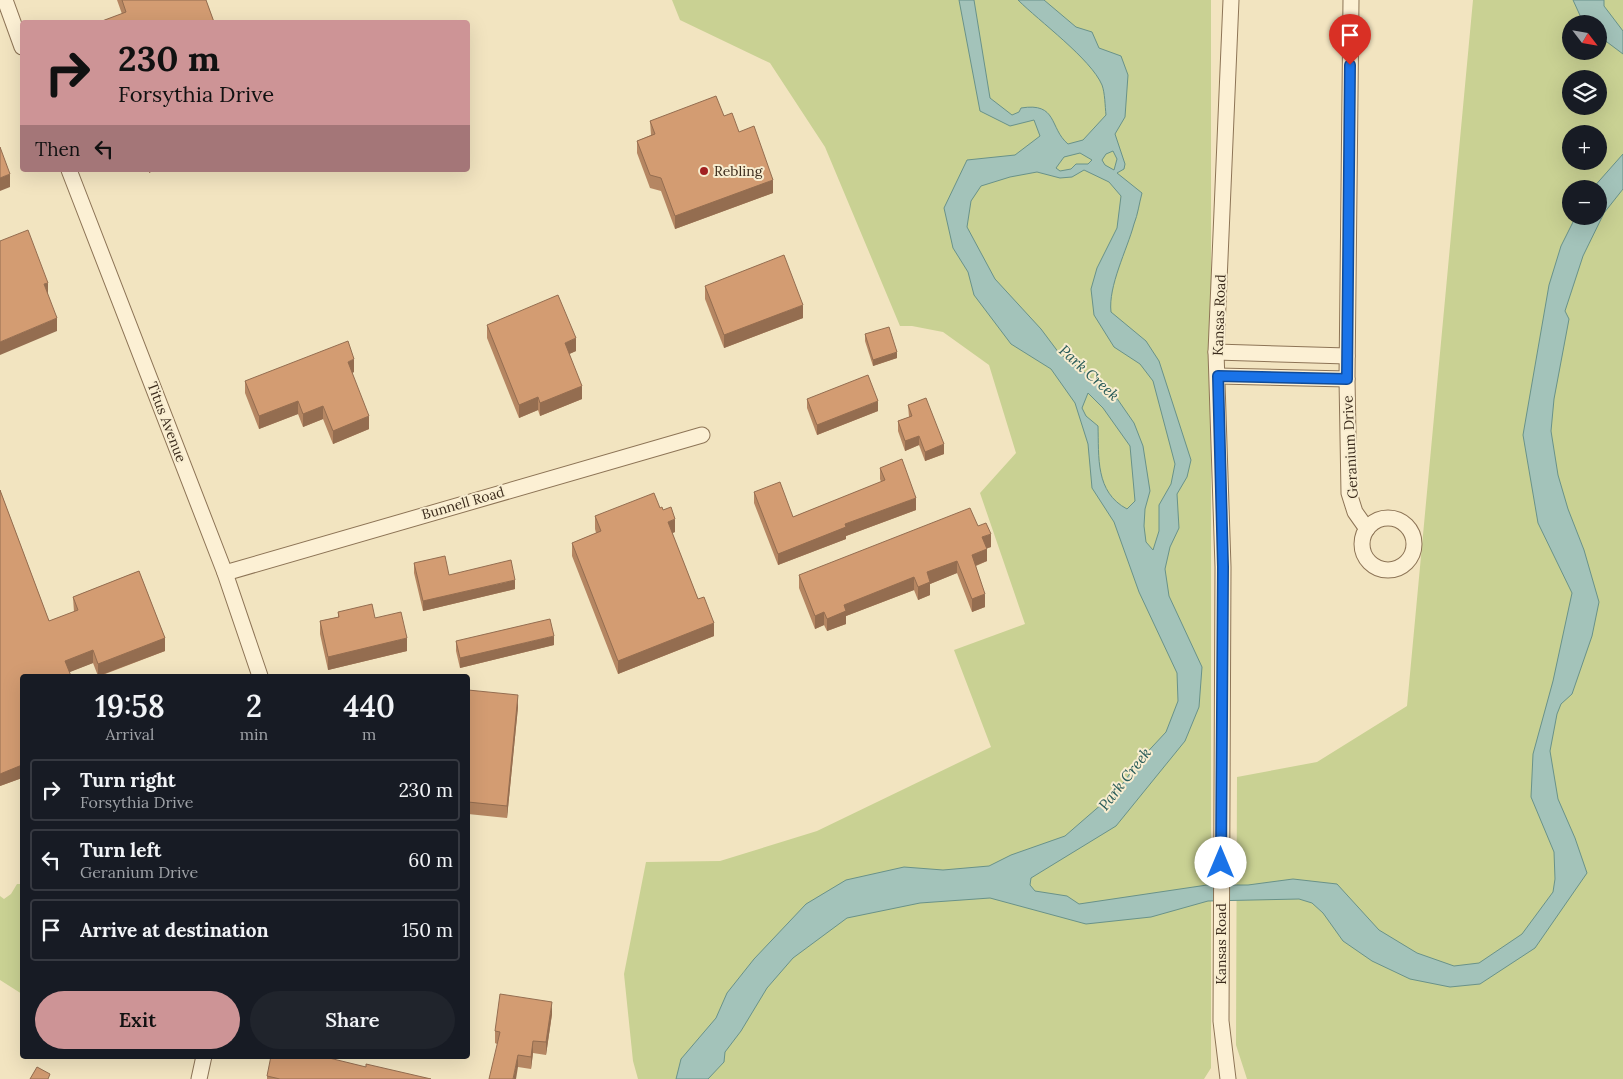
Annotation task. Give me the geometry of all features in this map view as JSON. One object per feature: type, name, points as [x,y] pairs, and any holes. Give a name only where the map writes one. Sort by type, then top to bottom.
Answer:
[{"type":"street","points":[[5,0],[20,41]]},
{"type":"street","name":"Kansas Road","points":[[1228,1079],[1221,1021],[1223,567],[1216,352],[1231,0]]},
{"type":"street","name":"Geranium Drive","points":[[1351,0],[1347,356],[1349,493],[1355,512],[1367,529]]},
{"type":"street","name":"Titus Avenue","points":[[70,172],[225,573],[259,674]]},
{"type":"street","points":[[1216,352],[1347,356]]},
{"type":"street","points":[[1218,376],[1347,379]]},
{"type":"street","name":"Bunnell Road","points":[[225,573],[702,435]]},
{"type":"street","points":[[199,1079],[203,1059]]},
{"type":"green space","points":[[672,0],[1211,0],[1211,1068],[1204,1079],[638,1079],[633,1061],[624,974],[646,862],[720,861],[817,831],[991,747],[954,650],[1025,624],[980,493],[1016,453],[989,365],[943,332],[912,326],[900,326],[825,147],[770,63],[680,20]]},
{"type":"green space","points":[[1473,0],[1623,0],[1623,1079],[1247,1079],[1236,1045],[1237,777],[1317,762],[1407,706]]},
{"type":"green space","points":[[17,884],[20,884],[20,993],[0,980],[0,896],[4,899],[11,894]]},
{"type":"water","points":[[959,0],[974,0],[990,98],[1012,115],[1019,112],[1021,108],[1033,107],[1041,109],[1051,118],[1062,138],[1068,144],[1083,140],[1106,115],[1102,85],[1076,52],[1018,0],[1044,0],[1076,27],[1092,32],[1099,48],[1121,56],[1128,75],[1125,117],[1115,134],[1125,164],[1124,169],[1117,173],[1142,193],[1112,291],[1111,312],[1146,341],[1159,361],[1191,460],[1187,477],[1177,494],[1179,528],[1170,547],[1165,569],[1169,596],[1202,667],[1199,707],[1185,741],[1116,826],[1031,878],[1030,885],[1035,891],[1067,896],[1079,904],[1207,885],[1248,885],[1293,879],[1337,884],[1379,930],[1417,953],[1454,966],[1479,963],[1522,934],[1553,892],[1555,879],[1554,852],[1531,797],[1533,754],[1553,681],[1572,593],[1538,523],[1523,435],[1549,285],[1561,246],[1572,225],[1598,225],[1583,256],[1565,311],[1569,319],[1554,399],[1551,431],[1558,475],[1568,509],[1584,550],[1599,602],[1592,636],[1572,694],[1561,704],[1557,714],[1550,751],[1558,799],[1575,838],[1587,873],[1535,948],[1480,984],[1450,987],[1410,979],[1372,961],[1343,941],[1323,913],[1312,903],[1299,899],[1208,901],[1151,917],[1086,924],[990,898],[920,903],[847,918],[793,958],[767,988],[741,1031],[725,1052],[724,1062],[708,1079],[676,1079],[681,1059],[716,1018],[727,993],[754,959],[806,904],[846,880],[904,867],[943,870],[989,866],[1011,855],[1065,836],[1118,790],[1139,761],[1166,732],[1178,701],[1177,673],[1139,592],[1114,522],[1092,488],[1088,444],[1075,403],[1051,369],[1011,344],[974,295],[968,272],[953,248],[944,208],[967,160],[1015,155],[1040,136],[1034,120],[1010,126],[980,111]],"holes":[[[1113,151],[1117,159],[1114,170],[1105,165],[1102,160],[1106,154]],[[1080,153],[1092,160],[1088,164],[1076,164],[1071,169],[1060,171],[1056,168],[1064,157]],[[1084,170],[1109,182],[1121,196],[1117,228],[1097,268],[1091,289],[1094,315],[1114,347],[1140,364],[1153,381],[1175,464],[1171,484],[1159,505],[1159,531],[1153,550],[1146,542],[1144,526],[1145,509],[1150,491],[1143,446],[1134,423],[1116,397],[1106,392],[1088,375],[1059,353],[1041,329],[995,279],[967,227],[971,201],[981,186],[1010,177],[1037,172],[1060,178],[1072,177]],[[1088,393],[1103,408],[1130,446],[1135,501],[1127,509],[1109,493],[1104,483],[1099,461],[1098,426],[1086,416],[1082,408]]]},
{"type":"water","points":[[1573,0],[1604,0],[1604,6],[1623,31],[1623,54],[1608,43],[1608,15],[1580,15]]},
{"type":"water","points":[[1623,154],[1623,189],[1607,209],[1607,180],[1600,180]]},
{"type":"building","points":[[122,0],[206,0],[213,20],[105,20],[126,12]]},
{"type":"building","name":"Rebling","points":[[716,96],[724,116],[732,113],[739,132],[754,126],[773,180],[675,216],[661,178],[650,175],[637,141],[655,134],[650,121]]},
{"type":"building","points":[[0,147],[10,174],[0,178]]},
{"type":"building","points":[[28,230],[48,283],[44,284],[57,318],[0,342],[0,241]]},
{"type":"building","points":[[784,255],[803,305],[724,335],[705,286]]},
{"type":"building","points":[[558,295],[576,338],[565,343],[582,386],[540,403],[538,397],[519,405],[487,325]]},
{"type":"building","points":[[889,327],[897,352],[873,360],[865,334]]},
{"type":"building","points":[[348,341],[354,359],[348,362],[369,416],[333,431],[323,406],[303,414],[298,401],[259,416],[245,381]]},
{"type":"building","points":[[868,375],[878,401],[817,425],[807,399]]},
{"type":"building","points":[[926,398],[944,444],[925,452],[919,436],[905,441],[898,421],[912,416],[908,405]]},
{"type":"building","points":[[902,459],[916,498],[845,524],[846,527],[778,554],[754,492],[780,482],[793,517],[885,480],[880,468]]},
{"type":"building","points":[[0,490],[49,621],[78,610],[73,597],[139,571],[165,638],[98,664],[93,650],[65,661],[70,674],[20,674],[20,766],[0,774]]},
{"type":"building","points":[[654,493],[660,508],[662,507],[663,510],[671,507],[675,519],[668,522],[698,599],[704,597],[714,623],[618,661],[572,543],[601,531],[595,516]]},
{"type":"building","points":[[970,508],[978,526],[986,523],[991,534],[982,537],[987,549],[972,555],[985,594],[972,599],[957,561],[927,572],[930,582],[918,587],[914,577],[844,605],[846,611],[827,619],[824,612],[815,616],[799,575]]},
{"type":"building","points":[[445,556],[449,575],[511,560],[515,580],[423,601],[414,563]]},
{"type":"building","points":[[372,604],[375,618],[401,612],[407,638],[328,657],[320,621],[339,617],[338,612]]},
{"type":"building","points":[[550,619],[554,636],[460,658],[456,641]]},
{"type":"building","points":[[470,690],[518,695],[507,806],[470,802]]},
{"type":"building","points":[[500,994],[552,1002],[546,1042],[533,1041],[531,1057],[518,1055],[513,1079],[489,1079],[500,1032],[495,1031]]},
{"type":"building","points":[[270,1059],[333,1059],[366,1067],[366,1064],[431,1079],[280,1079],[267,1076]]},
{"type":"building","points":[[37,1067],[50,1074],[48,1079],[30,1079]]},
{"type":"place","name":"Rebling","points":[[704,171]]},
{"type":"route","points":[[1221,863],[1223,567],[1218,376],[1347,379],[1350,65]]},
{"type":"water label","name":"Park Creek","points":[[1089,373]]},
{"type":"water label","name":"Park Creek","points":[[1125,779]]}]
